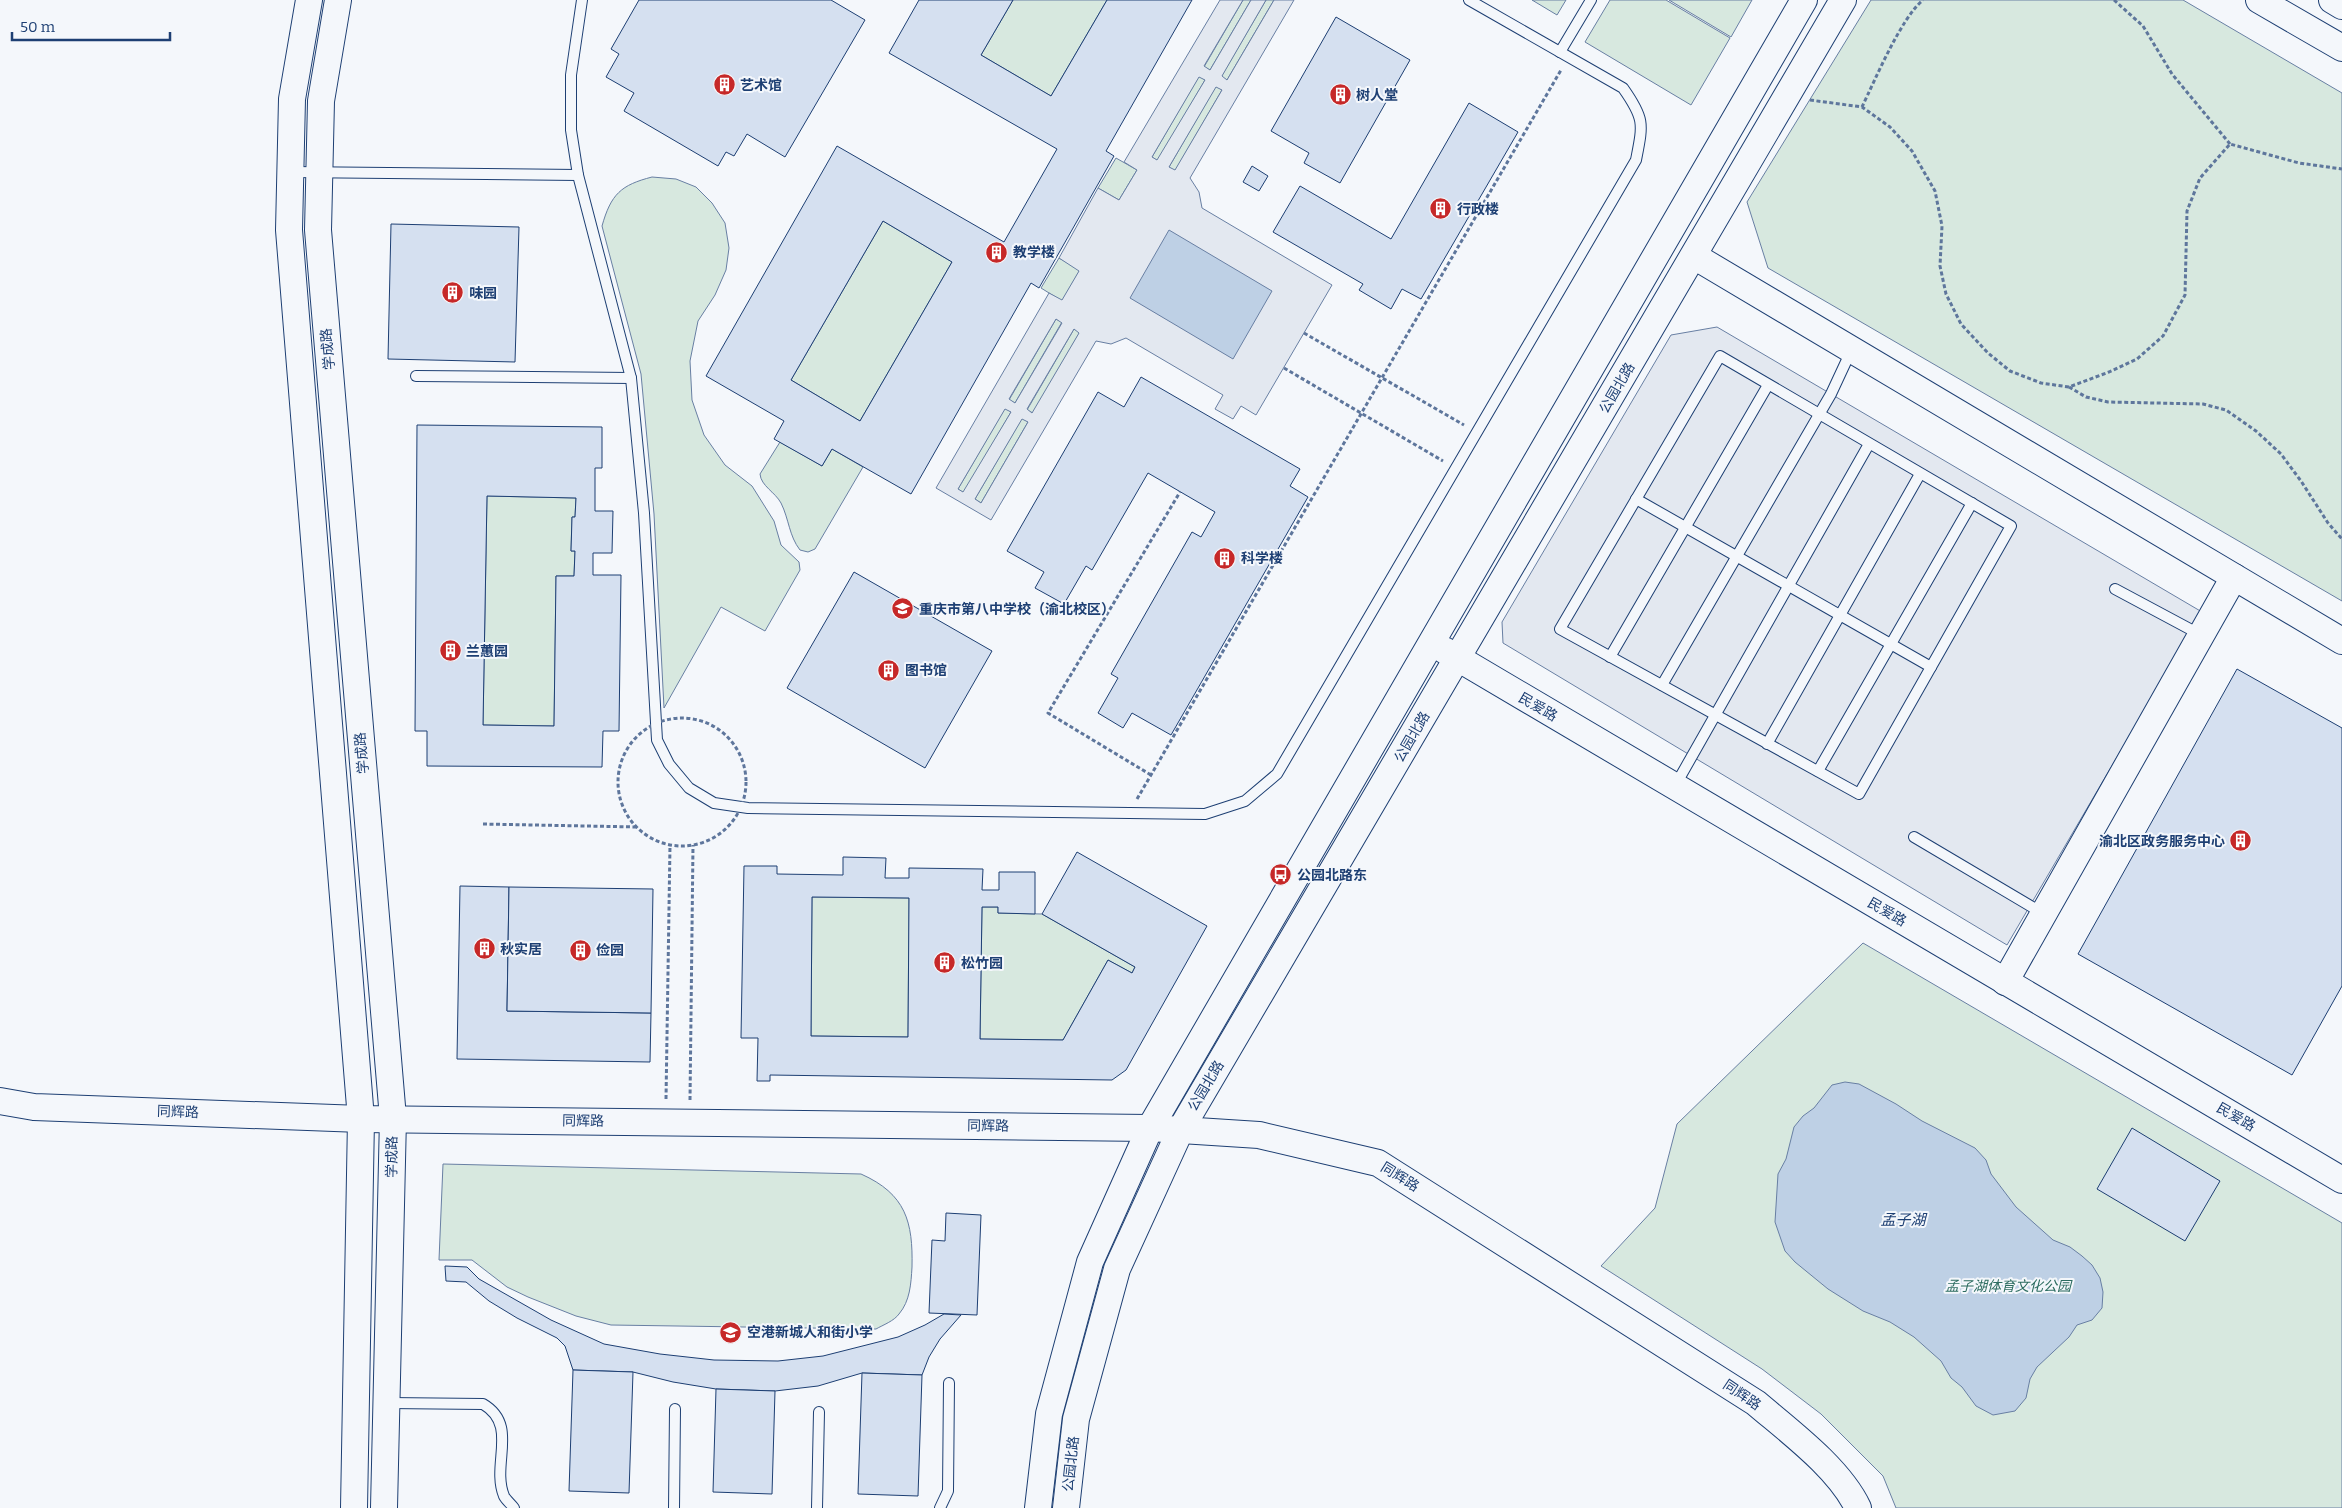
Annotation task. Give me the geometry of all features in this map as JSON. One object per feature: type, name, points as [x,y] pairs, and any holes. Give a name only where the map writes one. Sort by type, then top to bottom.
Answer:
[{"type":"main road","points":[[309,0],[292,99],[289,230],[362,1118],[354,1508]]},
{"type":"main road","name":"学成路","points":[[338,0],[321,101],[318,230],[393,1118],[384,1508]]},
{"type":"main road","name":"公园北路","points":[[1038,1508],[1049,1414],[1090,1262],[1150,1128],[1804,0]]},
{"type":"main road","name":"公园北路","points":[[1066,1508],[1076,1419],[1117,1269],[1181,1130],[1843,0]]},
{"type":"main road","points":[[2259,0],[2342,48]]},
{"type":"main road","points":[[2332,0],[2342,6]]},
{"type":"main road","points":[[1694,256],[2342,641]]},
{"type":"main road","points":[[2005,982],[2234,577]]},
{"type":"main road","name":"民爱路","points":[[1433,642],[1458,660],[2342,1180]]},
{"type":"main road","name":"同辉路","points":[[0,1101],[34,1107],[362,1118],[1150,1128],[1259,1134],[1378,1163],[1756,1403],[1808,1446],[1852,1496],[1858,1508]]},
{"type":"lane","points":[[582,0],[571,75],[571,130],[578,175],[631,378],[644,513],[657,740],[668,764],[689,788],[714,802],[748,808],[1205,814],[1245,801],[1277,774],[1636,160],[1641,131],[1638,109],[1623,88],[1469,0]]},
{"type":"lane","points":[[1564,54],[1591,0]]},
{"type":"lane","points":[[290,172],[578,175]]},
{"type":"lane","points":[[1662,685],[1819,414],[1852,350]]},
{"type":"lane","points":[[1720,356],[1819,414],[2011,526],[1859,794],[1560,629],[1720,356]]},
{"type":"lane","points":[[416,376],[631,378]]},
{"type":"lane","points":[[1610,657],[1768,385]]},
{"type":"lane","points":[[1674,787],[1869,444]]},
{"type":"lane","points":[[1767,744],[1920,474]]},
{"type":"lane","points":[[1636,499],[1840,614],[1931,668]]},
{"type":"lane","points":[[1818,771],[1972,503]]},
{"type":"lane","points":[[2115,589],[2201,635]]},
{"type":"lane","points":[[1914,837],[2044,914]]},
{"type":"lane","points":[[940,1508],[948,1491],[949,1383]]},
{"type":"lane","points":[[387,1403],[483,1404],[495,1411],[502,1425],[501,1482],[505,1497],[514,1508]]},
{"type":"lane","points":[[674,1508],[675,1409]]},
{"type":"lane","points":[[817,1508],[819,1412]]},
{"type":"path","points":[[1862,107],[1891,47],[1917,5],[1923,0]]},
{"type":"path","points":[[2114,0],[2143,26],[2172,74],[2230,144],[2299,164],[2342,170]]},
{"type":"path","points":[[1129,813],[1382,377],[1564,54]]},
{"type":"path","points":[[1787,96],[1862,107],[1890,127],[1912,151],[1935,191],[1942,226],[1940,266],[1946,294],[1960,324],[1988,353],[2010,371],[2041,383],[2069,387],[2086,397],[2108,402],[2203,404],[2226,410],[2256,431],[2281,454],[2328,523],[2342,539]]},
{"type":"path","points":[[2069,387],[2137,359],[2163,336],[2185,295],[2187,211],[2200,178],[2230,144]]},
{"type":"path","points":[[1304,333],[1447,415]]},
{"type":"path","points":[[1284,368],[1426,451]]},
{"type":"path","points":[[1151,775],[1048,713],[1180,492]]},
{"type":"path","points":[[483,824],[638,827]]},
{"type":"path","points":[[670,845],[678,1122]]},
{"type":"path","points":[[678,1122],[692,845]]},
{"type":"green space","points":[[1013,0],[1107,0],[1051,96],[981,55]]},
{"type":"green space","points":[[1243,0],[1251,0],[1210,70],[1204,67]]},
{"type":"green space","points":[[1266,0],[1274,0],[1227,80],[1221,77]]},
{"type":"green space","points":[[1532,0],[1566,0],[1557,15]]},
{"type":"green space","points":[[1610,0],[1666,0],[1730,38],[1691,105],[1585,42]]},
{"type":"green space","points":[[1669,0],[1752,0],[1731,37]]},
{"type":"green space","points":[[1871,0],[2183,0],[2342,93],[2342,601],[1768,268],[1747,202]]},
{"type":"green space","points":[[1199,76],[1205,80],[1158,161],[1152,157]]},
{"type":"green space","points":[[1216,86],[1222,90],[1175,171],[1169,167]]},
{"type":"green space","points":[[1116,158],[1137,170],[1119,200],[1098,188]]},
{"type":"green space","points":[[652,177],[676,179],[696,187],[712,203],[725,223],[729,248],[726,270],[715,295],[698,321],[690,361],[692,400],[704,435],[725,465],[752,486],[774,521],[781,545],[799,562],[800,570],[765,631],[721,607],[664,708],[654,514],[641,374],[602,226],[609,206],[619,192],[632,184]]},
{"type":"green space","points":[[883,221],[952,262],[860,421],[791,380]]},
{"type":"green space","points":[[1059,258],[1080,270],[1062,301],[1041,288]]},
{"type":"green space","points":[[1056,319],[1062,322],[1015,403],[1009,400]]},
{"type":"green space","points":[[1074,329],[1080,332],[1033,413],[1027,410]]},
{"type":"green space","points":[[1005,408],[1011,412],[964,493],[958,489]]},
{"type":"green space","points":[[1022,418],[1028,422],[981,503],[975,499]]},
{"type":"green space","points":[[780,442],[822,466],[832,449],[863,467],[815,549],[808,552],[800,550],[796,545],[781,503],[761,478],[760,474]]},
{"type":"green space","points":[[487,496],[576,498],[575,517],[572,517],[571,551],[575,551],[574,576],[556,576],[554,726],[483,725]]},
{"type":"green space","points":[[812,897],[909,898],[908,1037],[811,1036]]},
{"type":"green space","points":[[982,907],[998,907],[998,913],[1042,914],[1135,967],[1132,973],[1108,960],[1063,1040],[980,1039]]},
{"type":"green space","name":"孟子湖体育文化公园","points":[[1863,943],[2342,1223],[2342,1508],[1896,1508],[1883,1476],[1821,1414],[1762,1369],[1601,1266],[1655,1208],[1677,1124]]},
{"type":"green space","points":[[443,1164],[861,1174],[888,1191],[904,1211],[911,1236],[912,1251],[908,1298],[897,1316],[876,1329],[611,1325],[576,1316],[507,1287],[472,1260],[439,1260]]},
{"type":"shaded area","points":[[1220,0],[1243,0],[1204,66],[1210,70],[1251,0],[1266,0],[1222,76],[1227,80],[1274,0],[1294,0],[1190,178],[1199,192],[1202,208],[1332,285],[1256,415],[1241,406],[1233,419],[1215,409],[1223,395],[1126,338],[1111,344],[1096,341],[991,520],[936,488],[1049,293],[1062,300],[1079,271],[1059,258],[1098,188],[1119,200],[1137,170],[1124,162]],"holes":[[[1199,77],[1205,80],[1157,160],[1152,157]],[[1216,87],[1222,90],[1175,170],[1169,167]],[[1056,319],[1062,323],[1015,403],[1009,399]],[[1074,329],[1079,333],[1032,413],[1027,409]],[[1005,409],[1011,412],[963,492],[958,489]],[[1022,419],[1028,422],[981,503],[975,499]]]},
{"type":"shaded area","points":[[1717,327],[2202,612],[2007,945],[1503,643],[1502,622],[1671,335]]},
{"type":"water","points":[[1169,230],[1272,291],[1233,359],[1130,298]]},
{"type":"water","name":"孟子湖","points":[[1845,1082],[1859,1084],[1922,1121],[1975,1148],[1986,1160],[1991,1174],[2016,1207],[2053,1240],[2070,1247],[2082,1256],[2092,1265],[2100,1278],[2103,1292],[2102,1308],[2092,1320],[2077,1325],[2069,1337],[2037,1367],[2030,1379],[2026,1398],[2015,1411],[1993,1415],[1976,1406],[1962,1387],[1951,1378],[1941,1361],[1914,1337],[1890,1322],[1863,1311],[1828,1289],[1795,1262],[1785,1251],[1775,1222],[1778,1174],[1786,1159],[1794,1127],[1803,1116],[1814,1108],[1832,1085]]},
{"type":"building","name":"艺术馆","points":[[639,0],[831,0],[865,20],[785,157],[747,134],[734,156],[726,152],[718,166],[624,111],[634,93],[606,77],[619,54],[611,49]]},
{"type":"building","name":"教学楼","points":[[919,0],[1013,0],[981,55],[1051,96],[1107,0],[1192,0],[1106,151],[1114,156],[1039,288],[1031,283],[911,494],[832,449],[822,466],[774,439],[784,421],[706,376],[837,146],[1004,242],[1057,149],[889,53]],"holes":[[[883,221],[952,262],[860,421],[791,380]]]},
{"type":"building","name":"树人堂","points":[[1336,17],[1410,60],[1340,183],[1304,163],[1309,153],[1271,131]]},
{"type":"building","name":"行政楼","points":[[1469,103],[1518,132],[1421,299],[1402,289],[1391,309],[1359,290],[1363,284],[1273,232],[1300,186],[1391,239]]},
{"type":"building","points":[[1252,166],[1268,176],[1259,191],[1243,182]]},
{"type":"building","name":"味园","points":[[391,224],[519,227],[515,362],[388,359]]},
{"type":"building","name":"科学楼","points":[[1141,377],[1300,469],[1290,486],[1308,497],[1171,735],[1132,713],[1123,728],[1098,713],[1118,678],[1111,674],[1192,532],[1201,537],[1215,512],[1148,473],[1092,570],[1086,566],[1064,604],[1035,588],[1044,572],[1007,551],[1098,392],[1124,407]]},
{"type":"building","name":"兰蕙园","points":[[417,425],[602,427],[602,468],[595,468],[595,511],[613,511],[612,553],[593,553],[593,575],[621,575],[619,731],[603,731],[602,767],[427,766],[427,731],[415,731]],"holes":[[[487,496],[576,498],[575,517],[572,517],[571,551],[575,551],[574,576],[556,576],[554,726],[483,725]]]},
{"type":"building","name":"图书馆","points":[[854,572],[992,651],[925,768],[787,688]]},
{"type":"building","name":"渝北区政务服务中心","points":[[2237,669],[2342,728],[2342,986],[2292,1075],[2078,954]]},
{"type":"building","name":"松竹园","points":[[1077,852],[1207,926],[1126,1070],[1112,1080],[770,1075],[770,1081],[757,1081],[758,1038],[741,1038],[744,866],[777,866],[777,874],[843,875],[843,857],[886,858],[885,878],[909,878],[909,868],[983,869],[982,890],[999,890],[999,872],[1035,872],[1035,914],[998,913],[998,907],[982,907],[980,1039],[1063,1040],[1108,960],[1132,973],[1135,967],[1042,914]],"holes":[[[812,897],[909,898],[908,1037],[811,1036]]]},
{"type":"building","name":"秋实居","points":[[460,886],[509,887],[507,1011],[651,1013],[650,1062],[457,1059]]},
{"type":"building","name":"俭园","points":[[509,887],[653,889],[651,1013],[507,1011]]},
{"type":"building","points":[[2132,1128],[2220,1181],[2185,1241],[2097,1189]]},
{"type":"building","points":[[946,1213],[981,1215],[977,1315],[929,1313],[932,1240],[945,1241]]},
{"type":"building","points":[[445,1266],[467,1267],[479,1279],[551,1320],[604,1344],[660,1354],[714,1360],[778,1361],[823,1356],[898,1337],[944,1314],[961,1315],[940,1339],[929,1357],[922,1375],[862,1373],[818,1386],[775,1391],[716,1389],[673,1382],[633,1372],[573,1370],[565,1346],[557,1338],[517,1318],[489,1301],[466,1282],[446,1281]]},
{"type":"building","points":[[573,1370],[633,1372],[629,1493],[569,1491]]},
{"type":"building","points":[[862,1373],[922,1375],[918,1496],[858,1494]]},
{"type":"building","points":[[716,1389],[775,1391],[772,1494],[713,1492]]},
{"type":"place","name":"艺术馆","points":[[724,85]]},
{"type":"place","name":"树人堂","points":[[1340,95]]},
{"type":"place","name":"行政楼","points":[[1441,209]]},
{"type":"place","name":"教学楼","points":[[997,252]]},
{"type":"place","name":"味园","points":[[453,293]]},
{"type":"place","name":"科学楼","points":[[1225,558]]},
{"type":"place","name":"重庆市第八中学校（渝北校区）","points":[[903,609]]},
{"type":"place","name":"兰蕙园","points":[[450,651]]},
{"type":"place","name":"图书馆","points":[[889,670]]},
{"type":"place","name":"渝北区政务服务中心","points":[[2241,841]]},
{"type":"place","name":"公园北路东","points":[[1281,875]]},
{"type":"place","name":"秋实居","points":[[484,949]]},
{"type":"place","name":"俭园","points":[[580,950]]},
{"type":"place","name":"松竹园","points":[[945,963]]},
{"type":"place","name":"空港新城人和街小学","points":[[731,1332]]}]
